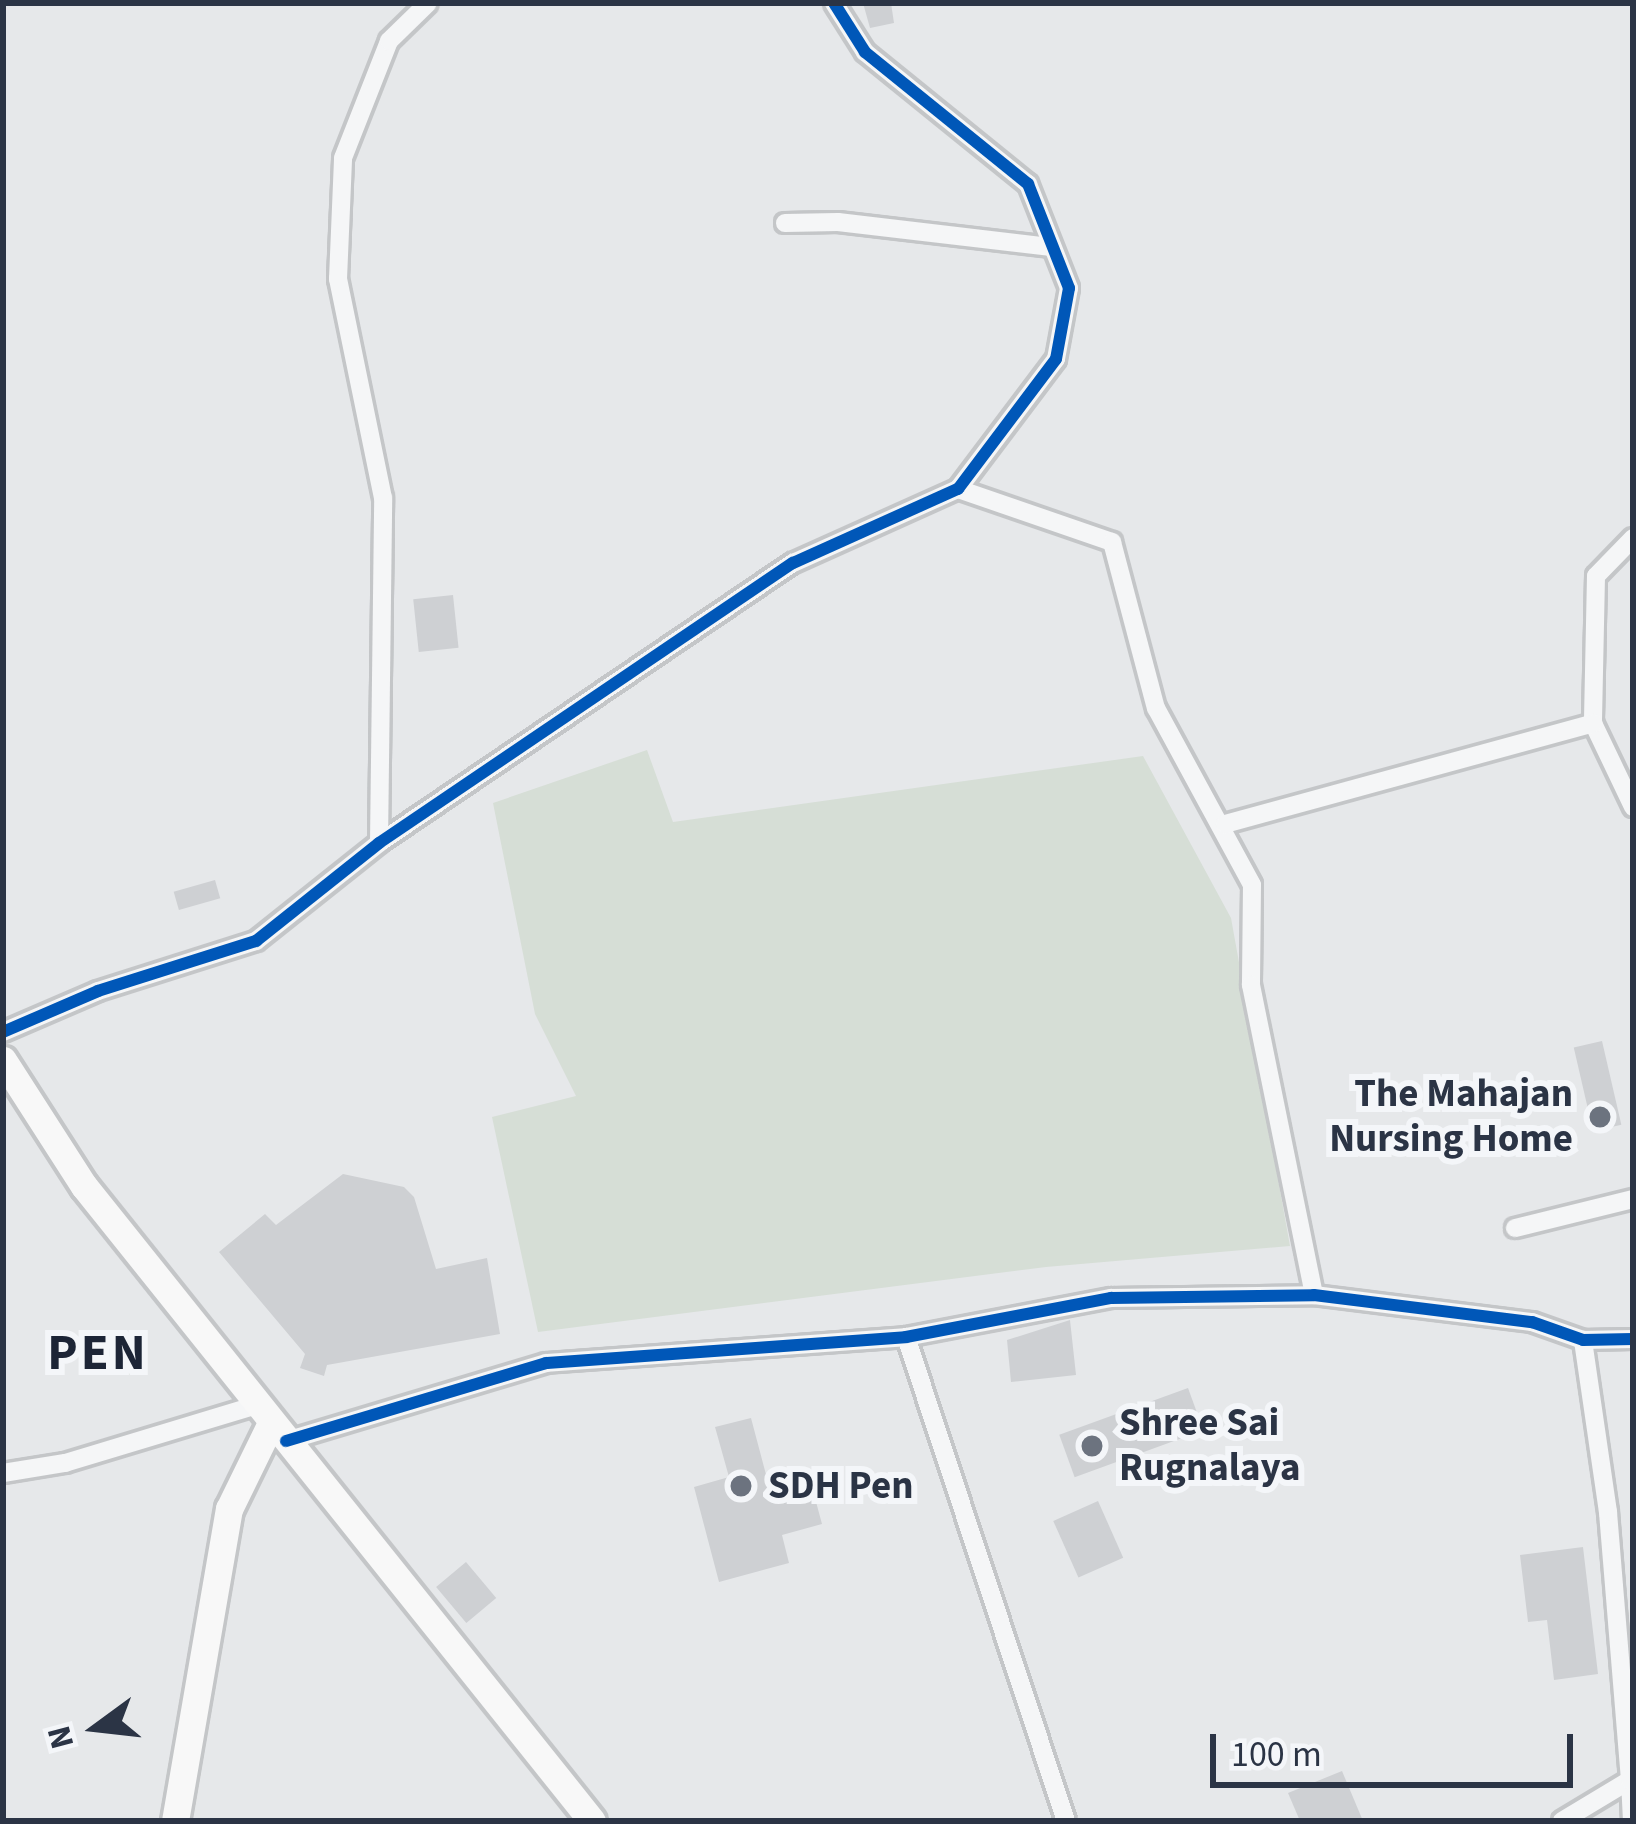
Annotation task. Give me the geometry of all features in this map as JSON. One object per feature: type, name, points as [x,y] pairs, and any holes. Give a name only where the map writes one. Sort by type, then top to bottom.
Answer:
[{"type":"main road","points":[[4,1064],[84,1186],[592,1821]]},
{"type":"main road","points":[[176,1821],[229,1509],[271,1423]]},
{"type":"street","points":[[379,843],[382,498],[338,279],[343,158],[389,41],[428,3]]},
{"type":"street","points":[[3,1032],[98,991],[256,941],[379,843],[793,562],[958,490],[1056,359],[1069,288],[1028,184],[865,52],[834,3]]},
{"type":"street","points":[[785,223],[1052,247]]},
{"type":"street","points":[[958,490],[1112,542],[1156,708],[1225,824],[1252,884],[1251,985],[1314,1295]]},
{"type":"street","points":[[1633,538],[1596,575],[1593,723],[1633,807]]},
{"type":"street","points":[[1225,824],[1593,723]]},
{"type":"street","points":[[1515,1228],[1633,1199]]},
{"type":"street","points":[[3,1473],[271,1423],[546,1363],[906,1336],[1112,1298],[1314,1295],[1532,1322],[1583,1340],[1633,1339]]},
{"type":"street","points":[[906,1336],[1066,1821]]},
{"type":"street","points":[[1583,1340],[1608,1512],[1628,1710],[1632,1821]]},
{"type":"street","points":[[1562,1821],[1630,1780]]},
{"type":"shaded area","points":[[647,750],[673,822],[1143,756],[1231,918],[1290,1246],[1046,1267],[538,1332],[492,1117],[576,1096],[535,1014],[493,803]]},
{"type":"building","points":[[863,3],[891,3],[894,23],[870,28]]},
{"type":"building","points":[[453,595],[459,648],[419,652],[413,599]]},
{"type":"building","points":[[215,880],[220,898],[179,910],[174,892]]},
{"type":"building","points":[[1602,1041],[1621,1125],[1593,1131],[1574,1048]]},
{"type":"building","points":[[343,1174],[404,1187],[414,1197],[436,1269],[487,1258],[500,1334],[327,1365],[324,1376],[300,1368],[305,1354],[219,1252],[265,1214],[276,1225]]},
{"type":"building","points":[[1070,1320],[1076,1375],[1011,1382],[1007,1340]]},
{"type":"building","points":[[1188,1388],[1203,1430],[1075,1477],[1059,1435]]},
{"type":"building","points":[[751,1418],[772,1497],[812,1487],[822,1524],[782,1535],[789,1563],[719,1582],[694,1487],[729,1477],[715,1427]]},
{"type":"building","points":[[1098,1501],[1123,1558],[1078,1578],[1053,1521]]},
{"type":"building","points":[[1583,1547],[1598,1674],[1554,1680],[1547,1620],[1528,1622],[1520,1555]]},
{"type":"building","points":[[466,1562],[496,1598],[466,1623],[436,1587]]},
{"type":"building","points":[[1342,1771],[1363,1821],[1300,1821],[1288,1793]]},
{"type":"cycle path","points":[[3,1032],[98,991],[256,941],[379,843],[793,563],[958,489],[1056,359],[1069,288],[1028,184],[865,52],[834,3]]},
{"type":"cycle path","points":[[286,1441],[546,1363],[906,1337],[1111,1298],[1314,1295],[1532,1322],[1583,1340],[1633,1339]]},
{"type":"place","name":"The Mahajan Nursing Home","points":[[1600,1117]]},
{"type":"place","name":"Shree Sai Rugnalaya","points":[[1092,1446]]},
{"type":"place","name":"SDH Pen","points":[[741,1486]]},
{"type":"district","name":"PEN","points":[[98,1353]]}]
